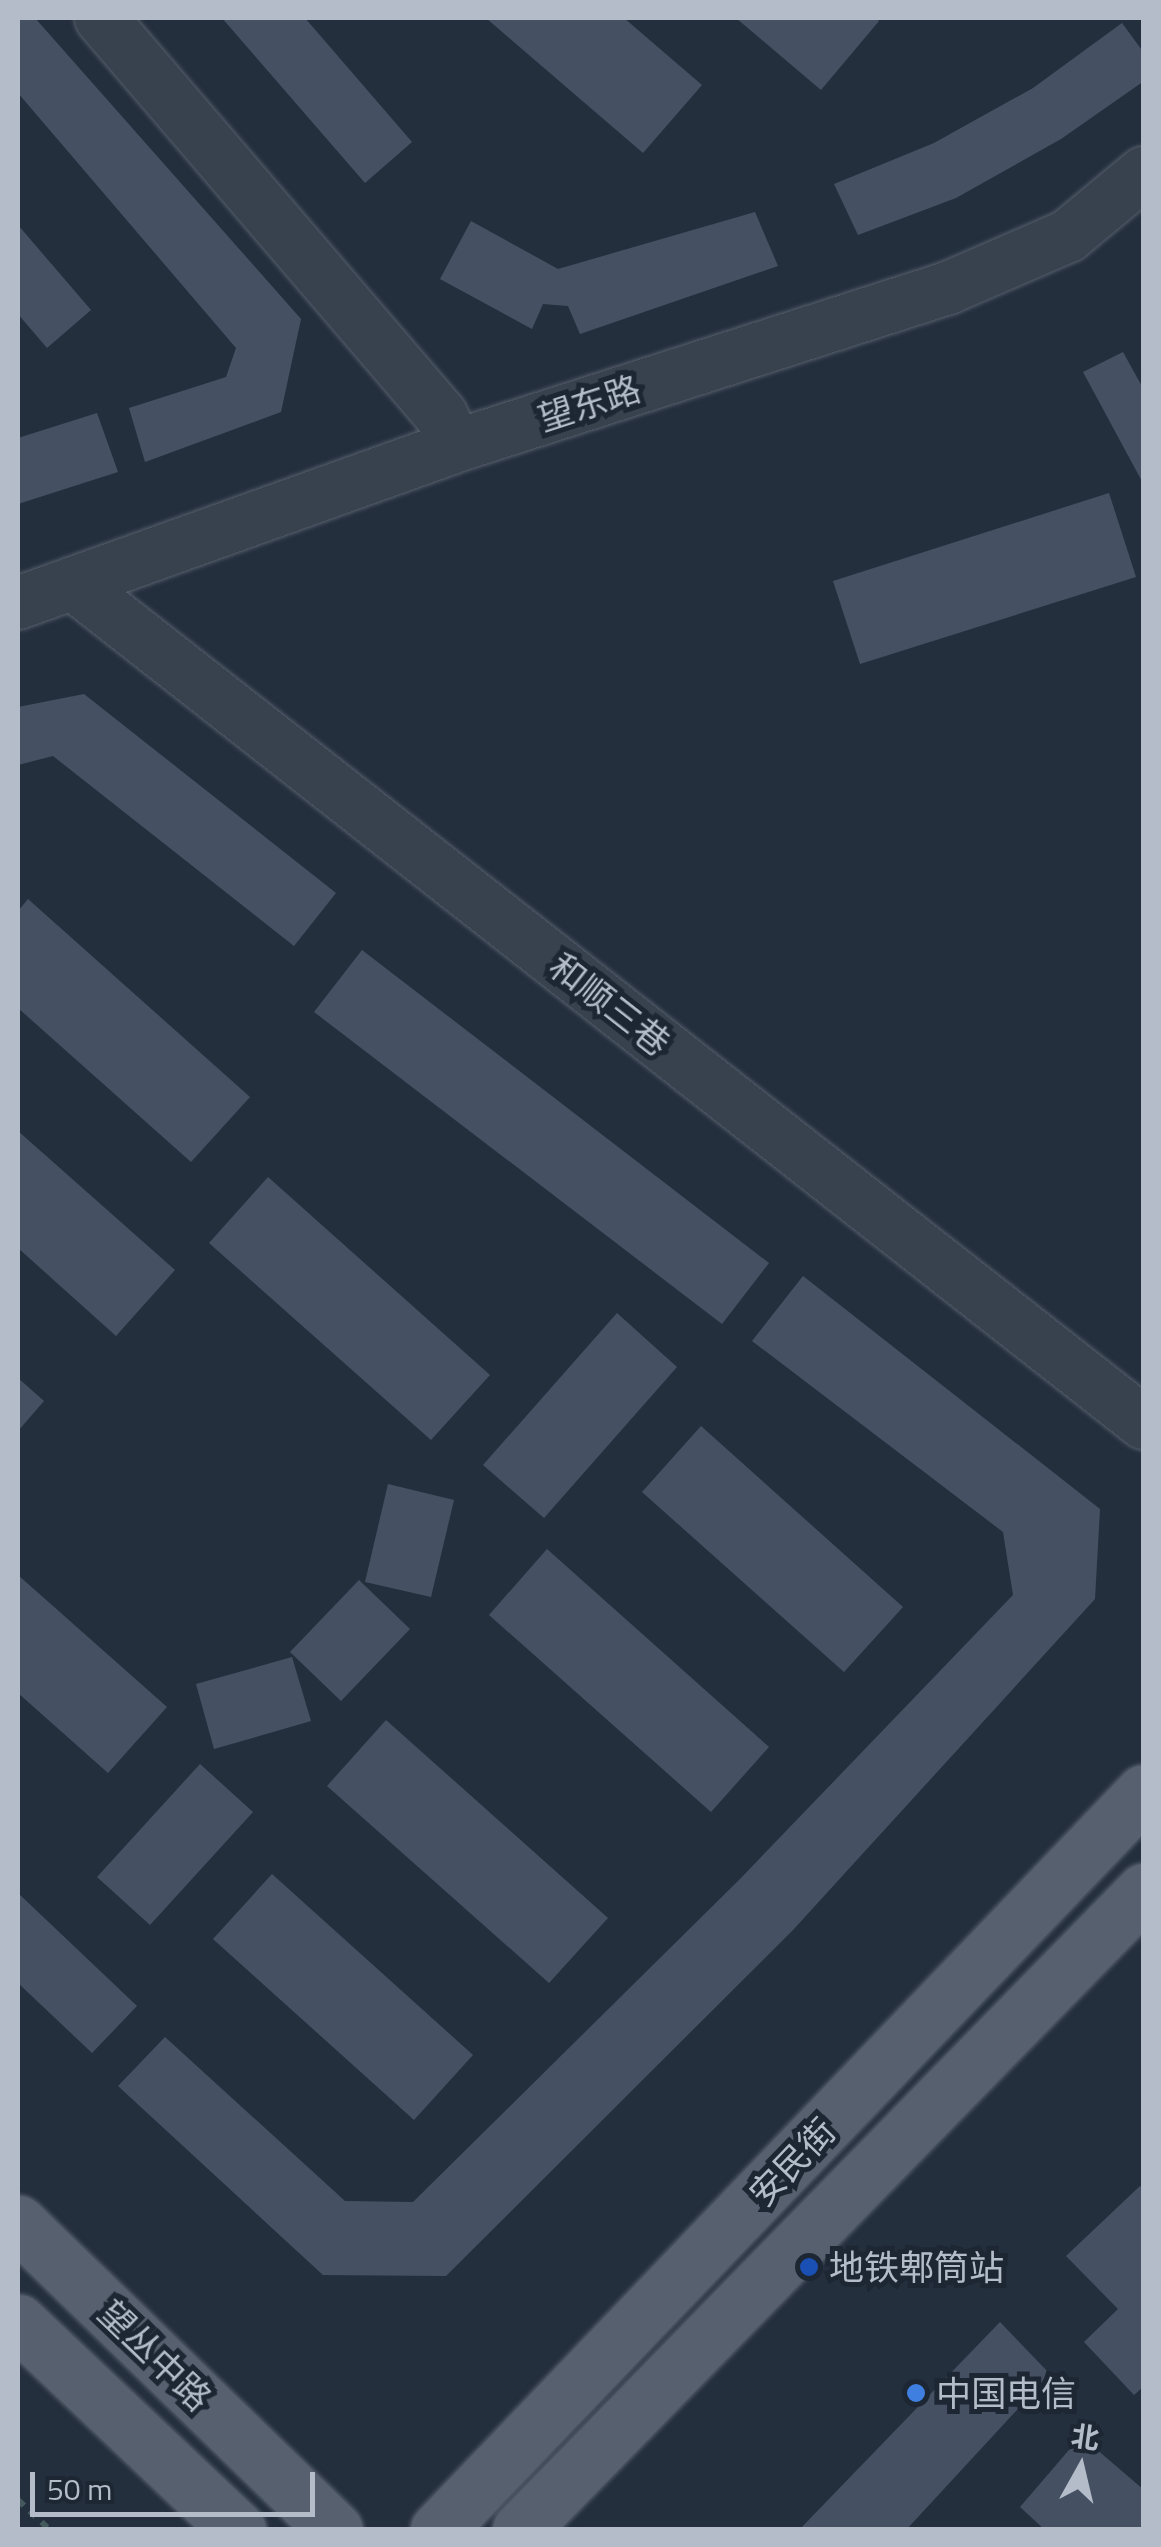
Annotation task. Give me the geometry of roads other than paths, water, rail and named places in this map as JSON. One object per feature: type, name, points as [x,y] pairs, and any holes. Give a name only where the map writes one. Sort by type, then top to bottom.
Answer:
[{"type":"main road","name":"安民街","points":[[438,2530],[1144,1792]]},
{"type":"main road","name":"安民街","points":[[520,2530],[1144,1891]]},
{"type":"main road","name":"望丛中路","points":[[18,2222],[335,2530]]},
{"type":"main road","name":"望丛中路","points":[[18,2322],[238,2530]]},
{"type":"street","points":[[101,18],[441,415],[456,446]]},
{"type":"street","name":"望东路","points":[[18,603],[76,586],[456,446],[948,288],[1068,236],[1144,173]]},
{"type":"street","name":"和顺三巷","points":[[76,586],[1144,1423]]},
{"type":"place","name":"地铁郫筒站","points":[[809,2267]]},
{"type":"place","name":"中国电信","points":[[916,2393]]}]
